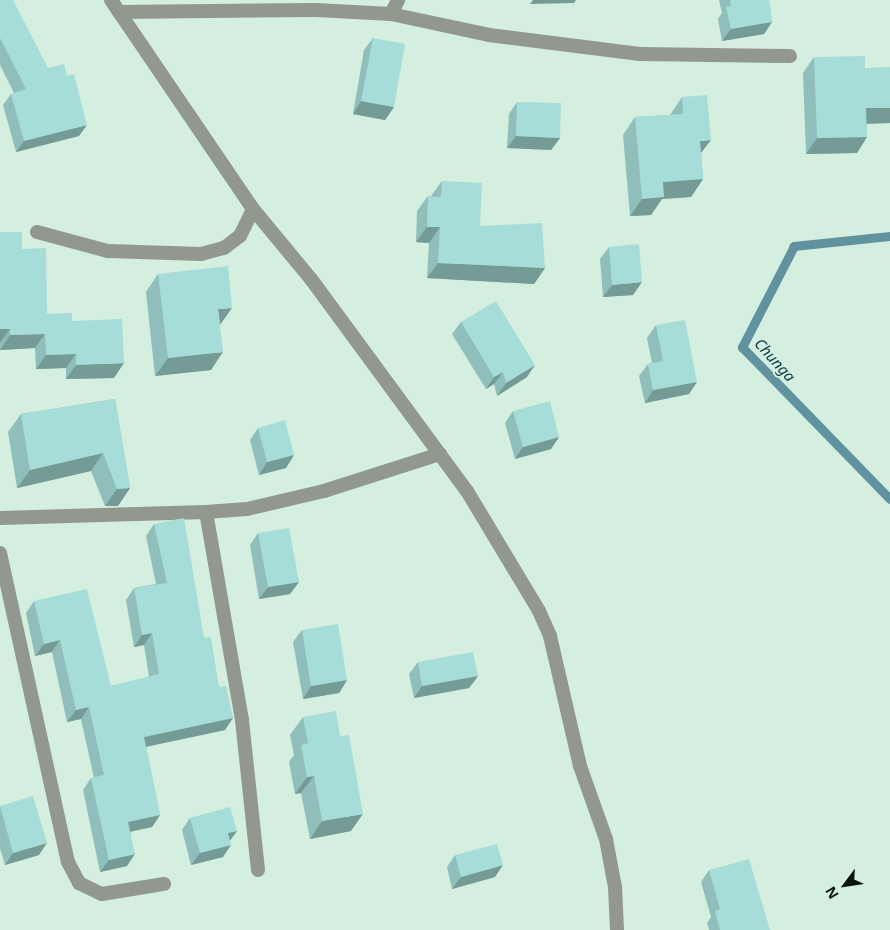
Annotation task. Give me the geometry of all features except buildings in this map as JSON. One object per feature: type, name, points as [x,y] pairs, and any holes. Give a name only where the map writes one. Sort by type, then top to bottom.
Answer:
[{"type":"street","points":[[111,0],[253,209],[311,279],[467,491],[539,611],[550,636],[580,766],[606,839],[615,888],[617,930]]},
{"type":"street","points":[[391,14],[398,0]]},
{"type":"street","points":[[119,12],[316,10],[391,14],[489,35],[640,54],[790,56]]},
{"type":"street","points":[[36,232],[108,250],[201,254],[224,248],[240,236],[253,209]]},
{"type":"street","points":[[0,518],[206,512],[247,509],[324,491],[440,454]]},
{"type":"street","points":[[206,512],[242,720],[258,870]]},
{"type":"street","points":[[0,553],[68,862],[79,882],[102,894],[164,884]]},
{"type":"waterway","name":"Chunga","points":[[890,236],[794,246],[742,347],[890,499]]}]
